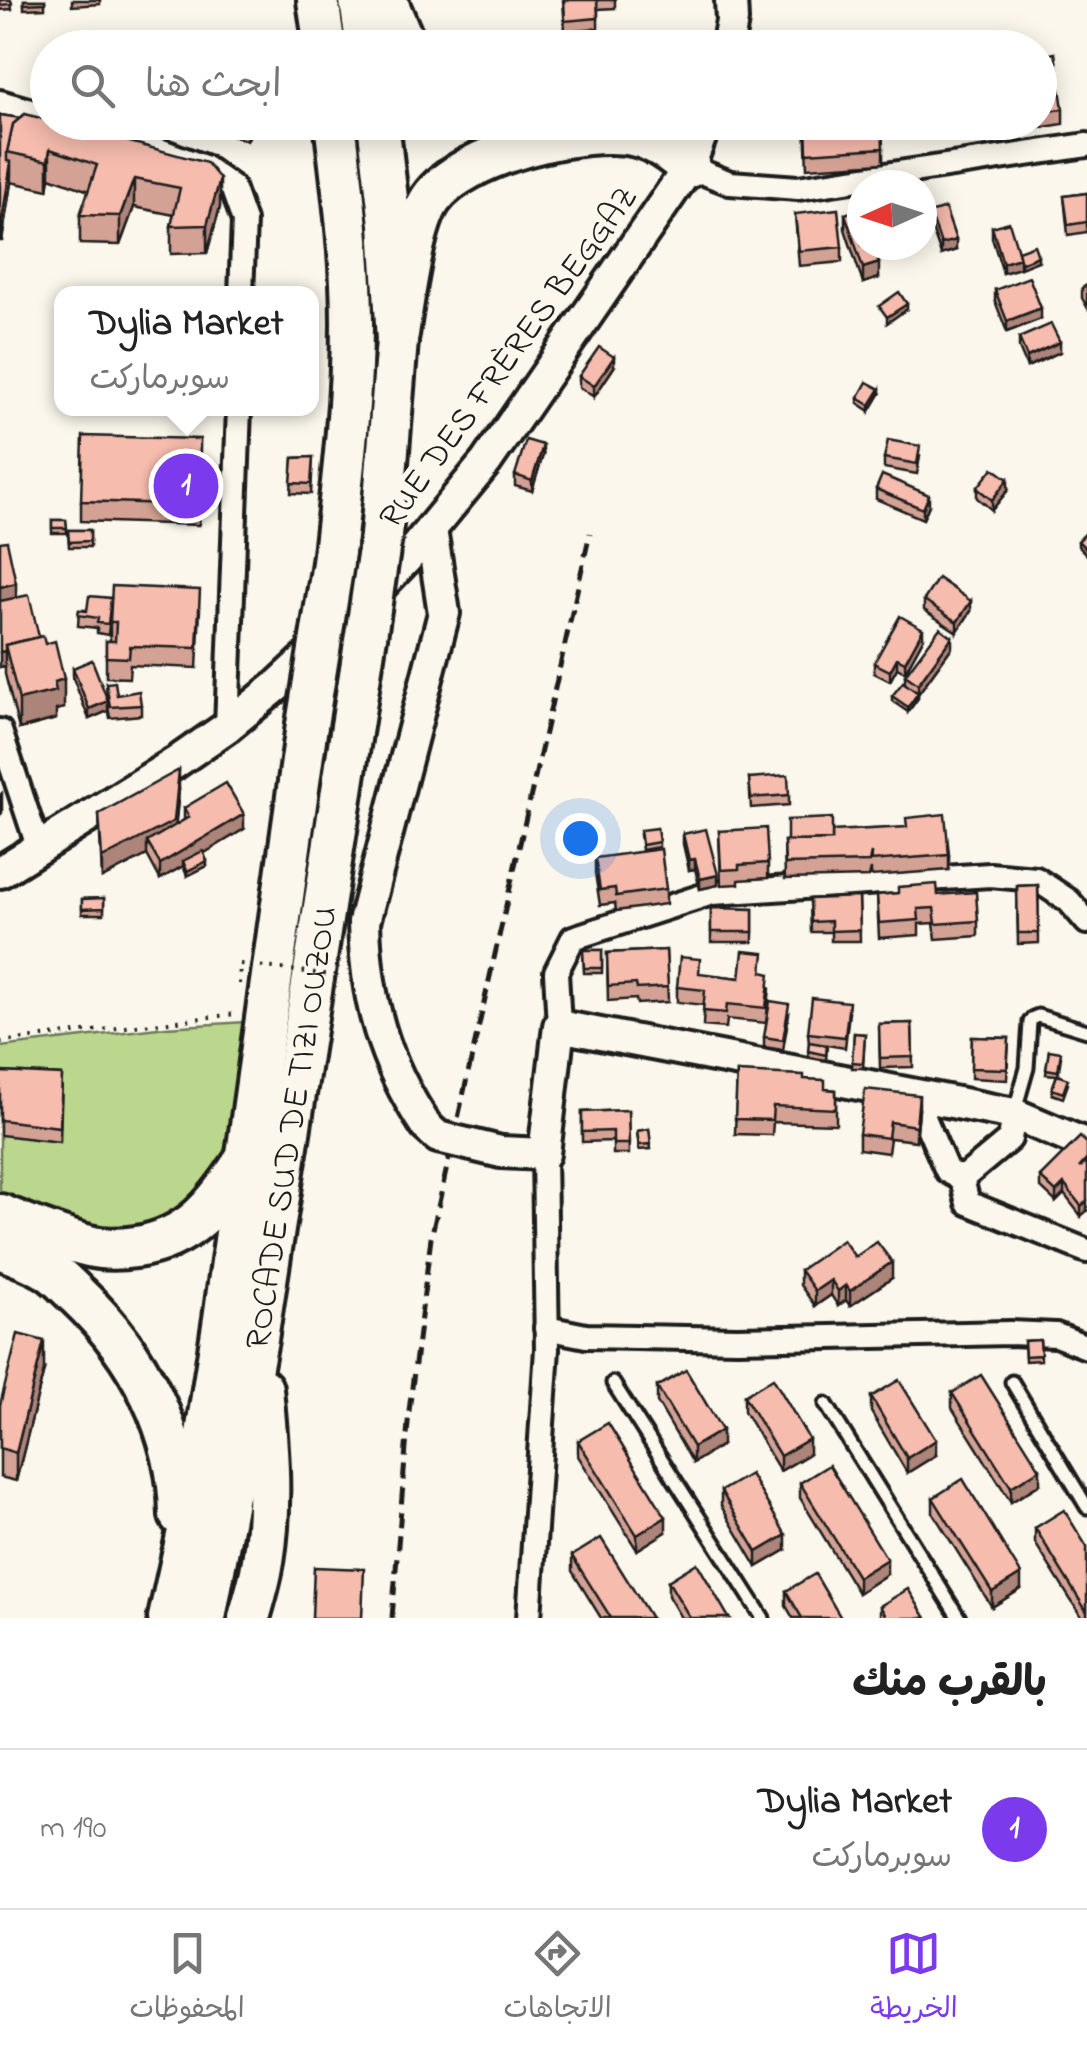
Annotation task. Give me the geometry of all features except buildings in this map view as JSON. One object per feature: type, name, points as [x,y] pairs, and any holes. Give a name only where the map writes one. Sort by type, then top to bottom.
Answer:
[{"type":"highway","points":[[318,0],[322,30]]},
{"type":"highway","points":[[360,0],[364,30]]},
{"type":"highway","points":[[386,0],[399,30]]},
{"type":"highway","name":"ROCADE SUD DE TIZI OUZOU","points":[[169,1618],[201,1467],[333,563],[348,420],[352,324],[348,226],[337,140]]},
{"type":"highway","points":[[380,140],[390,224],[396,340]]},
{"type":"highway","points":[[396,340],[419,226],[431,198],[458,174],[544,140]]},
{"type":"highway","points":[[645,140],[669,150],[689,167]]},
{"type":"highway","name":"ROCADE SUD DE TIZI OUZOU","points":[[204,1618],[256,1339],[366,636],[380,536],[396,340]]},
{"type":"highway","points":[[0,1215],[94,1248],[156,1244],[203,1216],[246,1159]]},
{"type":"highway","points":[[0,1248],[51,1271],[96,1314],[148,1384],[172,1450],[180,1493],[181,1567]]},
{"type":"highway","points":[[249,1618],[262,1568],[268,1500],[266,1427],[256,1339]]},
{"type":"street","points":[[730,0],[730,30]]},
{"type":"street","points":[[0,102],[30,111]]},
{"type":"street","points":[[128,140],[204,167],[232,187],[244,222],[242,286]]},
{"type":"street","name":"RUE DES FRÈRES BEGGAZ","points":[[0,872],[226,727],[349,619],[407,558],[486,462],[689,167],[699,140]]},
{"type":"street","points":[[689,167],[730,184],[798,188],[1087,145]]},
{"type":"street","points":[[226,727],[239,416]]},
{"type":"street","points":[[430,530],[444,613],[364,922],[370,999],[413,1106],[438,1137],[501,1152],[544,1154]]},
{"type":"street","points":[[0,731],[39,849]]},
{"type":"street","points":[[530,1618],[546,1328],[544,1154],[560,1026],[556,972],[573,938],[712,893],[990,875],[1036,879],[1069,900],[1087,922]]},
{"type":"street","points":[[560,1026],[1014,1114],[1087,1145]]},
{"type":"street","points":[[920,1096],[922,1113],[947,1170],[962,1179],[968,1203],[1087,1251]]},
{"type":"street","points":[[962,1179],[1010,1139],[1014,1114]]},
{"type":"street","points":[[546,1328],[586,1336],[737,1339],[1010,1333],[1056,1335],[1087,1347]]},
{"type":"lane","points":[[1014,1114],[1027,1068],[1032,1018],[1038,1016],[1087,1030]]},
{"type":"lane","points":[[613,1382],[763,1618]]},
{"type":"lane","points":[[1012,1382],[1087,1507]]},
{"type":"lane","points":[[826,1404],[959,1618]]},
{"type":"path","points":[[239,986],[240,964],[332,975]]},
{"type":"path","points":[[0,1042],[236,1015],[237,1000]]},
{"type":"green space","points":[[245,1022],[222,1175],[198,1206],[124,1239],[0,1205],[0,1047],[166,1027]]},
{"type":"railway","points":[[392,1618],[409,1411],[431,1238],[590,533]]},
{"type":"place","name":"Dylia Market","points":[[186,486]]}]
